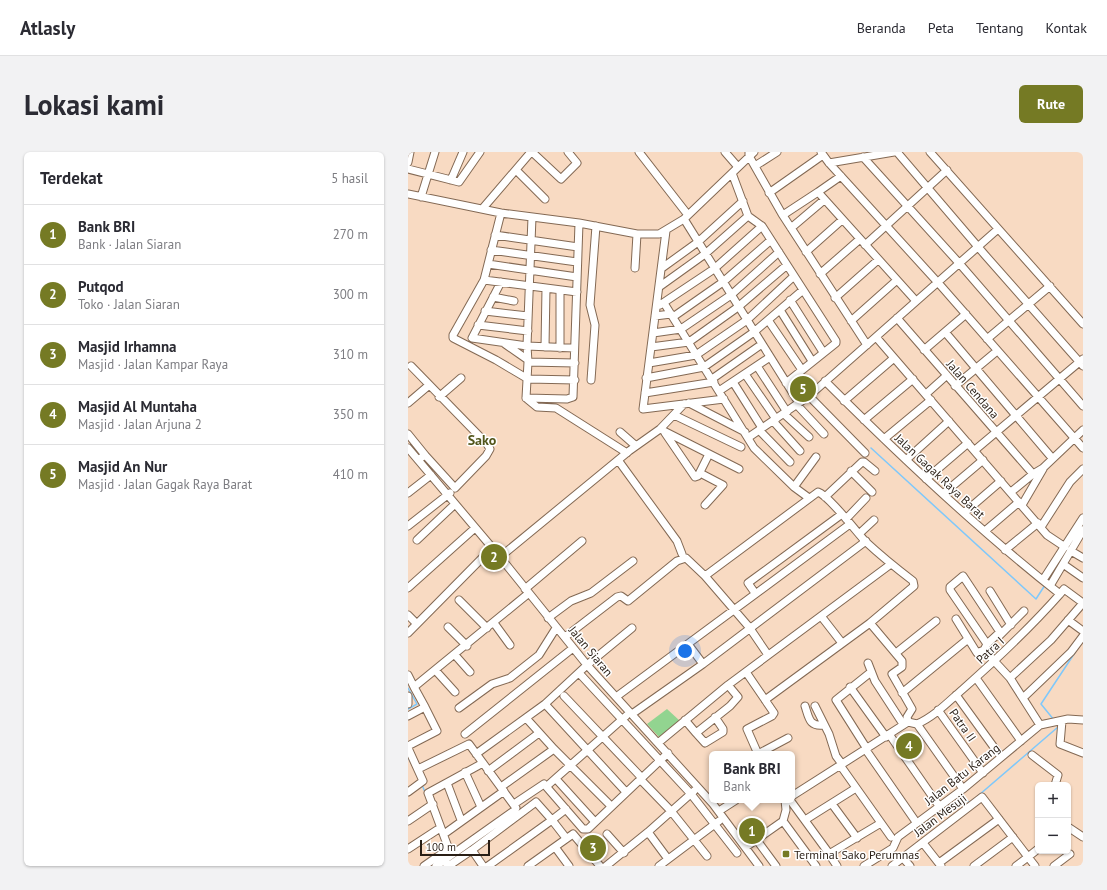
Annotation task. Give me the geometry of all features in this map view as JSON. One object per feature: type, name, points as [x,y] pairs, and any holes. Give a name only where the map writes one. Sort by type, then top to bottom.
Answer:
[{"type":"street","points":[[408,162],[410,152]]},
{"type":"street","points":[[422,197],[435,152]]},
{"type":"street","points":[[451,180],[463,152]]},
{"type":"street","points":[[408,169],[459,182],[480,152]]},
{"type":"street","points":[[483,208],[531,152],[561,179],[577,162],[568,152]]},
{"type":"street","points":[[639,152],[686,217],[698,242],[714,269],[798,404],[824,434]]},
{"type":"street","points":[[725,152],[738,167]]},
{"type":"street","points":[[756,166],[777,152]]},
{"type":"street","points":[[829,163],[894,152]]},
{"type":"street","points":[[897,152],[978,247],[1082,362],[1059,378],[997,433],[975,450]]},
{"type":"street","points":[[930,152],[1083,324]]},
{"type":"street","points":[[769,192],[822,153],[829,163],[938,282],[1083,448]]},
{"type":"street","points":[[408,194],[483,208],[501,213],[579,223],[637,234],[652,234],[666,231],[686,217],[751,154],[769,192],[835,298],[867,345]]},
{"type":"street","points":[[863,157],[959,263],[1083,406]]},
{"type":"street","points":[[516,170],[545,199]]},
{"type":"street","points":[[865,245],[947,170]]},
{"type":"street","points":[[732,173],[748,216],[757,220],[762,226],[836,341],[836,343],[786,383]]},
{"type":"street","points":[[783,215],[841,176]]},
{"type":"street","points":[[818,192],[916,301]]},
{"type":"street","points":[[791,228],[824,200]]},
{"type":"street","points":[[662,268],[698,242],[743,201]]},
{"type":"street","points":[[501,213],[484,280],[453,335],[453,338],[496,360],[528,379],[574,380]]},
{"type":"street","points":[[526,398],[528,379],[527,346],[532,216]]},
{"type":"street","points":[[659,287],[706,254],[748,216]]},
{"type":"street","points":[[806,252],[842,220]]},
{"type":"street","points":[[526,398],[570,399],[573,397],[579,223]]},
{"type":"street","points":[[591,380],[595,325],[590,305],[596,226]]},
{"type":"street","points":[[656,308],[714,269],[762,226]]},
{"type":"street","points":[[747,435],[761,429],[809,396],[998,229]]},
{"type":"street","points":[[666,231],[643,409],[724,399]]},
{"type":"street","points":[[635,268],[637,234]]},
{"type":"street","points":[[495,235],[578,246]]},
{"type":"street","points":[[820,274],[860,239]]},
{"type":"street","points":[[655,316],[672,315],[723,282],[771,240]]},
{"type":"street","points":[[491,250],[577,262]]},
{"type":"street","points":[[653,333],[681,329],[731,295],[779,252]]},
{"type":"street","points":[[835,298],[878,260]]},
{"type":"street","points":[[488,264],[577,277]]},
{"type":"street","points":[[651,347],[689,342],[738,307],[787,265]]},
{"type":"street","points":[[648,363],[696,355],[747,320],[794,276]]},
{"type":"street","points":[[484,280],[577,292]]},
{"type":"street","points":[[851,321],[897,280]]},
{"type":"street","points":[[467,346],[501,282]]},
{"type":"street","points":[[987,339],[1050,286]]},
{"type":"street","points":[[545,347],[546,288]]},
{"type":"street","points":[[560,290],[560,348]]},
{"type":"street","points":[[646,378],[704,368],[754,332],[803,290]]},
{"type":"street","points":[[493,297],[514,300]]},
{"type":"street","points":[[790,300],[823,352]]},
{"type":"street","points":[[664,303],[754,448],[794,487],[809,498]]},
{"type":"street","points":[[485,310],[528,316]]},
{"type":"street","points":[[780,310],[812,361]]},
{"type":"street","points":[[924,350],[966,314]]},
{"type":"street","name":"Jalan Cendana","points":[[897,318],[1033,474]]},
{"type":"street","points":[[768,320],[802,370]]},
{"type":"street","points":[[478,325],[528,331]]},
{"type":"street","points":[[944,332],[1052,458]]},
{"type":"street","points":[[876,337],[1052,539],[1083,558]]},
{"type":"street","points":[[472,338],[527,346],[574,348]]},
{"type":"street","points":[[503,343],[528,361],[575,363]]},
{"type":"street","points":[[644,393],[713,381],[762,344]]},
{"type":"street","points":[[955,386],[998,351]]},
{"type":"street","points":[[719,391],[770,357]]},
{"type":"street","points":[[844,401],[894,358]]},
{"type":"street","points":[[408,526],[455,488],[486,456],[490,449],[487,444],[428,386],[411,366]]},
{"type":"street","points":[[757,366],[785,413],[809,437]]},
{"type":"street","points":[[745,374],[774,420],[800,451]]},
{"type":"street","points":[[926,394],[946,376]]},
{"type":"street","points":[[439,397],[461,378]]},
{"type":"street","points":[[864,420],[913,379]]},
{"type":"street","name":"Jalan Gagak Raya Barat","points":[[825,381],[926,479],[1006,550],[1047,583]]},
{"type":"street","points":[[733,382],[761,429],[790,462]]},
{"type":"street","points":[[408,404],[428,386]]},
{"type":"street","points":[[809,396],[865,453]]},
{"type":"street","points":[[526,398],[537,407],[556,408],[627,453]]},
{"type":"street","points":[[884,439],[931,400]]},
{"type":"street","points":[[500,557],[636,446],[663,431],[674,415],[686,404]]},
{"type":"street","points":[[686,404],[747,435]]},
{"type":"street","points":[[674,415],[741,448]]},
{"type":"street","points":[[906,460],[949,421]]},
{"type":"street","points":[[985,531],[1021,503],[1043,468],[1083,430]]},
{"type":"street","points":[[663,431],[739,469]]},
{"type":"street","points":[[663,431],[695,477],[700,473],[709,454]]},
{"type":"street","points":[[620,432],[636,446]]},
{"type":"street","points":[[408,434],[455,488]]},
{"type":"street","points":[[926,479],[968,443]]},
{"type":"street","points":[[680,455],[691,445]]},
{"type":"street","name":"Jalan Siaran","points":[[409,451],[500,557],[587,665],[709,800]]},
{"type":"street","points":[[418,460],[425,455]]},
{"type":"street","points":[[794,487],[816,457]]},
{"type":"street","points":[[618,460],[677,541],[682,554]]},
{"type":"street","points":[[943,494],[983,460]]},
{"type":"street","points":[[825,497],[851,471],[863,462],[875,471]]},
{"type":"street","points":[[1011,492],[1043,468]]},
{"type":"street","points":[[1006,550],[1039,525],[1070,482],[1083,469]]},
{"type":"street","points":[[616,697],[755,594],[846,519],[869,495],[851,471]]},
{"type":"street","points":[[700,473],[723,484],[705,505]]},
{"type":"street","points":[[408,492],[431,475]]},
{"type":"street","points":[[964,513],[1001,481]]},
{"type":"street","points":[[706,576],[818,492],[825,497],[866,541],[891,564],[913,580],[914,586],[870,623],[765,700]]},
{"type":"street","points":[[417,540],[455,504]]},
{"type":"street","points":[[1047,583],[1068,549],[1083,518]]},
{"type":"street","points":[[755,594],[748,583],[846,519]]},
{"type":"street","points":[[859,534],[874,520]]},
{"type":"street","points":[[408,588],[475,528]]},
{"type":"street","points":[[1047,583],[1063,564],[1068,549],[1081,539],[1083,530]]},
{"type":"street","points":[[414,687],[455,656],[494,623],[582,541]]},
{"type":"street","points":[[547,786],[623,719],[703,664],[749,627],[866,541]]},
{"type":"street","points":[[408,634],[492,548]]},
{"type":"street","points":[[565,637],[617,597],[621,596],[628,601],[682,558],[686,558],[706,576],[733,610],[749,627],[768,655]]},
{"type":"street","points":[[548,618],[571,602],[591,593],[633,561]]},
{"type":"street","points":[[658,743],[728,685],[891,564]]},
{"type":"street","points":[[1063,564],[1083,578]]},
{"type":"street","points":[[986,647],[1000,632],[963,576],[950,587],[950,590],[986,647],[995,661],[1010,678],[1040,725]]},
{"type":"street","points":[[1010,678],[1046,645],[1083,603],[1064,589],[1060,594],[1047,583]]},
{"type":"street","points":[[990,591],[1011,625]]},
{"type":"street","name":"Patra I","points":[[917,724],[924,721],[938,710],[995,661],[1060,594]]},
{"type":"street","points":[[459,600],[487,628]]},
{"type":"street","points":[[956,619],[977,653],[1011,625],[1024,611]]},
{"type":"street","points":[[408,615],[417,624]]},
{"type":"street","points":[[821,616],[842,643]]},
{"type":"street","points":[[1068,620],[1083,631]]},
{"type":"street","points":[[896,653],[936,621]]},
{"type":"street","points":[[494,623],[510,645]]},
{"type":"street","points":[[795,794],[866,750],[905,723],[912,709],[892,674],[902,663],[896,653],[870,623]]},
{"type":"street","points":[[448,627],[466,646]]},
{"type":"street","points":[[459,708],[492,684],[510,678],[533,660],[556,628]]},
{"type":"street","points":[[476,754],[545,704],[587,665],[632,628]]},
{"type":"street","points":[[1023,698],[1070,652],[1083,636]]},
{"type":"street","points":[[902,693],[968,639]]},
{"type":"street","points":[[688,644],[703,664]]},
{"type":"street","points":[[465,734],[573,648]]},
{"type":"street","points":[[455,656],[470,672]]},
{"type":"street","points":[[868,663],[871,672],[889,705],[905,723],[917,724],[963,789]]},
{"type":"street","points":[[436,671],[455,692]]},
{"type":"street","points":[[746,672],[773,714],[746,730],[756,751]]},
{"type":"street","points":[[871,672],[836,698],[836,702],[866,750],[916,822]]},
{"type":"street","points":[[578,673],[623,719],[691,794],[737,853]]},
{"type":"street","points":[[408,675],[437,731],[408,747],[418,769],[420,783],[408,792]]},
{"type":"street","points":[[976,678],[1021,741]]},
{"type":"street","points":[[696,733],[738,698],[728,685]]},
{"type":"street","points":[[850,687],[939,806]]},
{"type":"street","points":[[956,695],[1001,757]]},
{"type":"street","points":[[408,696],[408,704]]},
{"type":"street","points":[[564,696],[604,736],[671,811],[707,856]]},
{"type":"street","points":[[545,704],[626,792]]},
{"type":"street","points":[[805,706],[812,724],[816,726],[824,725]]},
{"type":"street","points":[[815,706],[841,765],[891,837]]},
{"type":"street","points":[[408,716],[425,707]]},
{"type":"street","name":"Patra II","points":[[938,710],[983,773]]},
{"type":"street","points":[[685,720],[705,743],[723,732],[723,729],[715,717]]},
{"type":"street","points":[[526,718],[554,749],[572,765],[611,806]]},
{"type":"street","name":"Jalan Batu Karang","points":[[864,866],[893,848],[898,836],[963,789],[1040,725],[1074,719],[1083,720]]},
{"type":"street","points":[[1061,721],[1060,744],[1083,753]]},
{"type":"street","points":[[488,771],[539,733]]},
{"type":"street","points":[[764,751],[788,738]]},
{"type":"street","points":[[418,769],[468,744],[516,808],[439,864]]},
{"type":"street","points":[[444,834],[461,820],[481,807],[554,749]]},
{"type":"street","points":[[514,804],[542,784],[547,786],[585,830],[668,753]]},
{"type":"street","points":[[1032,756],[1058,775],[1056,782]]},
{"type":"street","points":[[451,855],[444,834],[431,805],[428,793],[483,763]]},
{"type":"street","points":[[465,772],[481,807]]},
{"type":"street","points":[[556,779],[595,822]]},
{"type":"street","points":[[447,783],[461,820]]},
{"type":"street","points":[[606,866],[624,853],[698,787]]},
{"type":"street","points":[[805,820],[856,788]]},
{"type":"street","points":[[528,794],[566,838]]},
{"type":"street","name":"Jalan Mesuji","points":[[892,866],[982,797],[999,819]]},
{"type":"street","points":[[439,864],[450,865],[536,802]]},
{"type":"street","name":"Jalan Siaran","points":[[712,803],[759,866]]},
{"type":"street","points":[[659,866],[715,824],[721,814],[733,803]]},
{"type":"street","points":[[746,847],[783,821],[786,810],[785,803]]},
{"type":"street","points":[[792,803],[828,852]]},
{"type":"street","points":[[832,804],[857,838]]},
{"type":"street","points":[[408,821],[431,805]]},
{"type":"street","points":[[488,866],[566,809]]},
{"type":"street","points":[[923,843],[940,865],[999,819],[1035,866]]},
{"type":"street","points":[[783,821],[816,866]]},
{"type":"street","points":[[837,866],[829,854],[881,823]]},
{"type":"street","points":[[1071,829],[1083,837]]},
{"type":"street","points":[[408,849],[437,830]]},
{"type":"street","points":[[648,832],[668,859]]},
{"type":"street","points":[[528,866],[537,864],[555,847],[573,834],[600,866]]},
{"type":"street","points":[[607,834],[624,853]]},
{"type":"street","points":[[974,866],[1013,837]]},
{"type":"street","points":[[756,839],[776,866]]},
{"type":"street","points":[[555,847],[569,866]]},
{"type":"street","points":[[472,850],[483,866]]},
{"type":"street","points":[[424,866],[444,852]]},
{"type":"street","points":[[1016,866],[1035,852]]},
{"type":"street","points":[[1054,866],[1070,854]]},
{"type":"street","points":[[903,858],[910,866]]},
{"type":"green space","points":[[667,709],[680,721],[659,737],[647,724]]},
{"type":"waterway","points":[[871,448],[1036,599],[1045,585]]},
{"type":"waterway","points":[[1048,581],[1061,558]]},
{"type":"waterway","points":[[1054,720],[1041,704],[1076,651]]},
{"type":"waterway","points":[[408,688],[417,704],[408,709]]},
{"type":"waterway","points":[[979,795],[1058,727],[1057,724]]},
{"type":"waterway","points":[[408,757],[411,763]]},
{"type":"waterway","points":[[422,785],[425,792]]},
{"type":"waterway","points":[[961,793],[969,803],[970,802]]},
{"type":"place","name":"Masjid An Nur","points":[[803,389]]},
{"type":"place","name":"Putqod","points":[[494,557]]},
{"type":"place","name":"Masjid Al Muntaha","points":[[909,746]]},
{"type":"place","name":"Bank BRI","points":[[752,831]]},
{"type":"place","name":"Masjid Irhamna","points":[[593,848]]},
{"type":"place","name":"Terminal Sako Perumnas","points":[[786,854]]},
{"type":"district","name":"Sako","points":[[482,440]]}]
